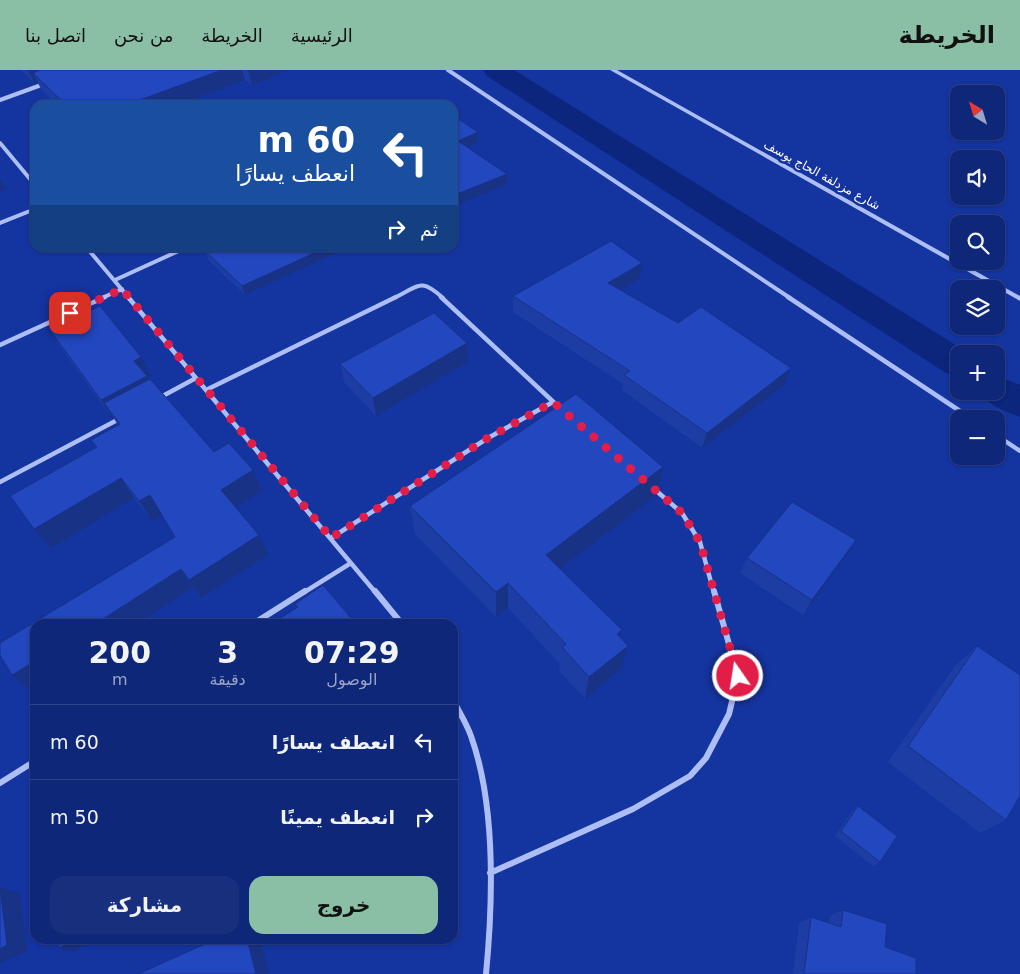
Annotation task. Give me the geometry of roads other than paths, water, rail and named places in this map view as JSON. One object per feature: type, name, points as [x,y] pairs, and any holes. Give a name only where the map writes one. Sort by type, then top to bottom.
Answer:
[{"type":"street","points":[[448,70],[958,410]]},
{"type":"street","name":"شارع مزدلفة الحاج يوسف","points":[[613,70],[1020,299]]},
{"type":"street","points":[[0,100],[47,83]]},
{"type":"street","points":[[0,143],[30,179]]},
{"type":"street","points":[[0,223],[30,212]]},
{"type":"street","points":[[90,252],[398,619]]},
{"type":"street","points":[[114,280],[176,252]]},
{"type":"street","points":[[206,390],[422,284],[429,285],[567,414]]},
{"type":"street","points":[[0,345],[122,289]]},
{"type":"street","points":[[153,401],[196,378]]},
{"type":"street","points":[[331,538],[488,438],[553,402]]},
{"type":"street","points":[[0,482],[127,415]]},
{"type":"street","points":[[1005,441],[1020,451]]},
{"type":"street","points":[[490,873],[633,809],[690,776],[706,758],[729,714],[738,676],[700,542],[682,513],[646,482]]},
{"type":"street","points":[[261,619],[351,563]]},
{"type":"street","points":[[458,710],[472,738],[487,824],[492,927],[486,974]]},
{"type":"street","points":[[0,783],[30,764]]},
{"type":"waterway","points":[[496,70],[950,358]]},
{"type":"waterway","points":[[1005,394],[1020,403]]}]
